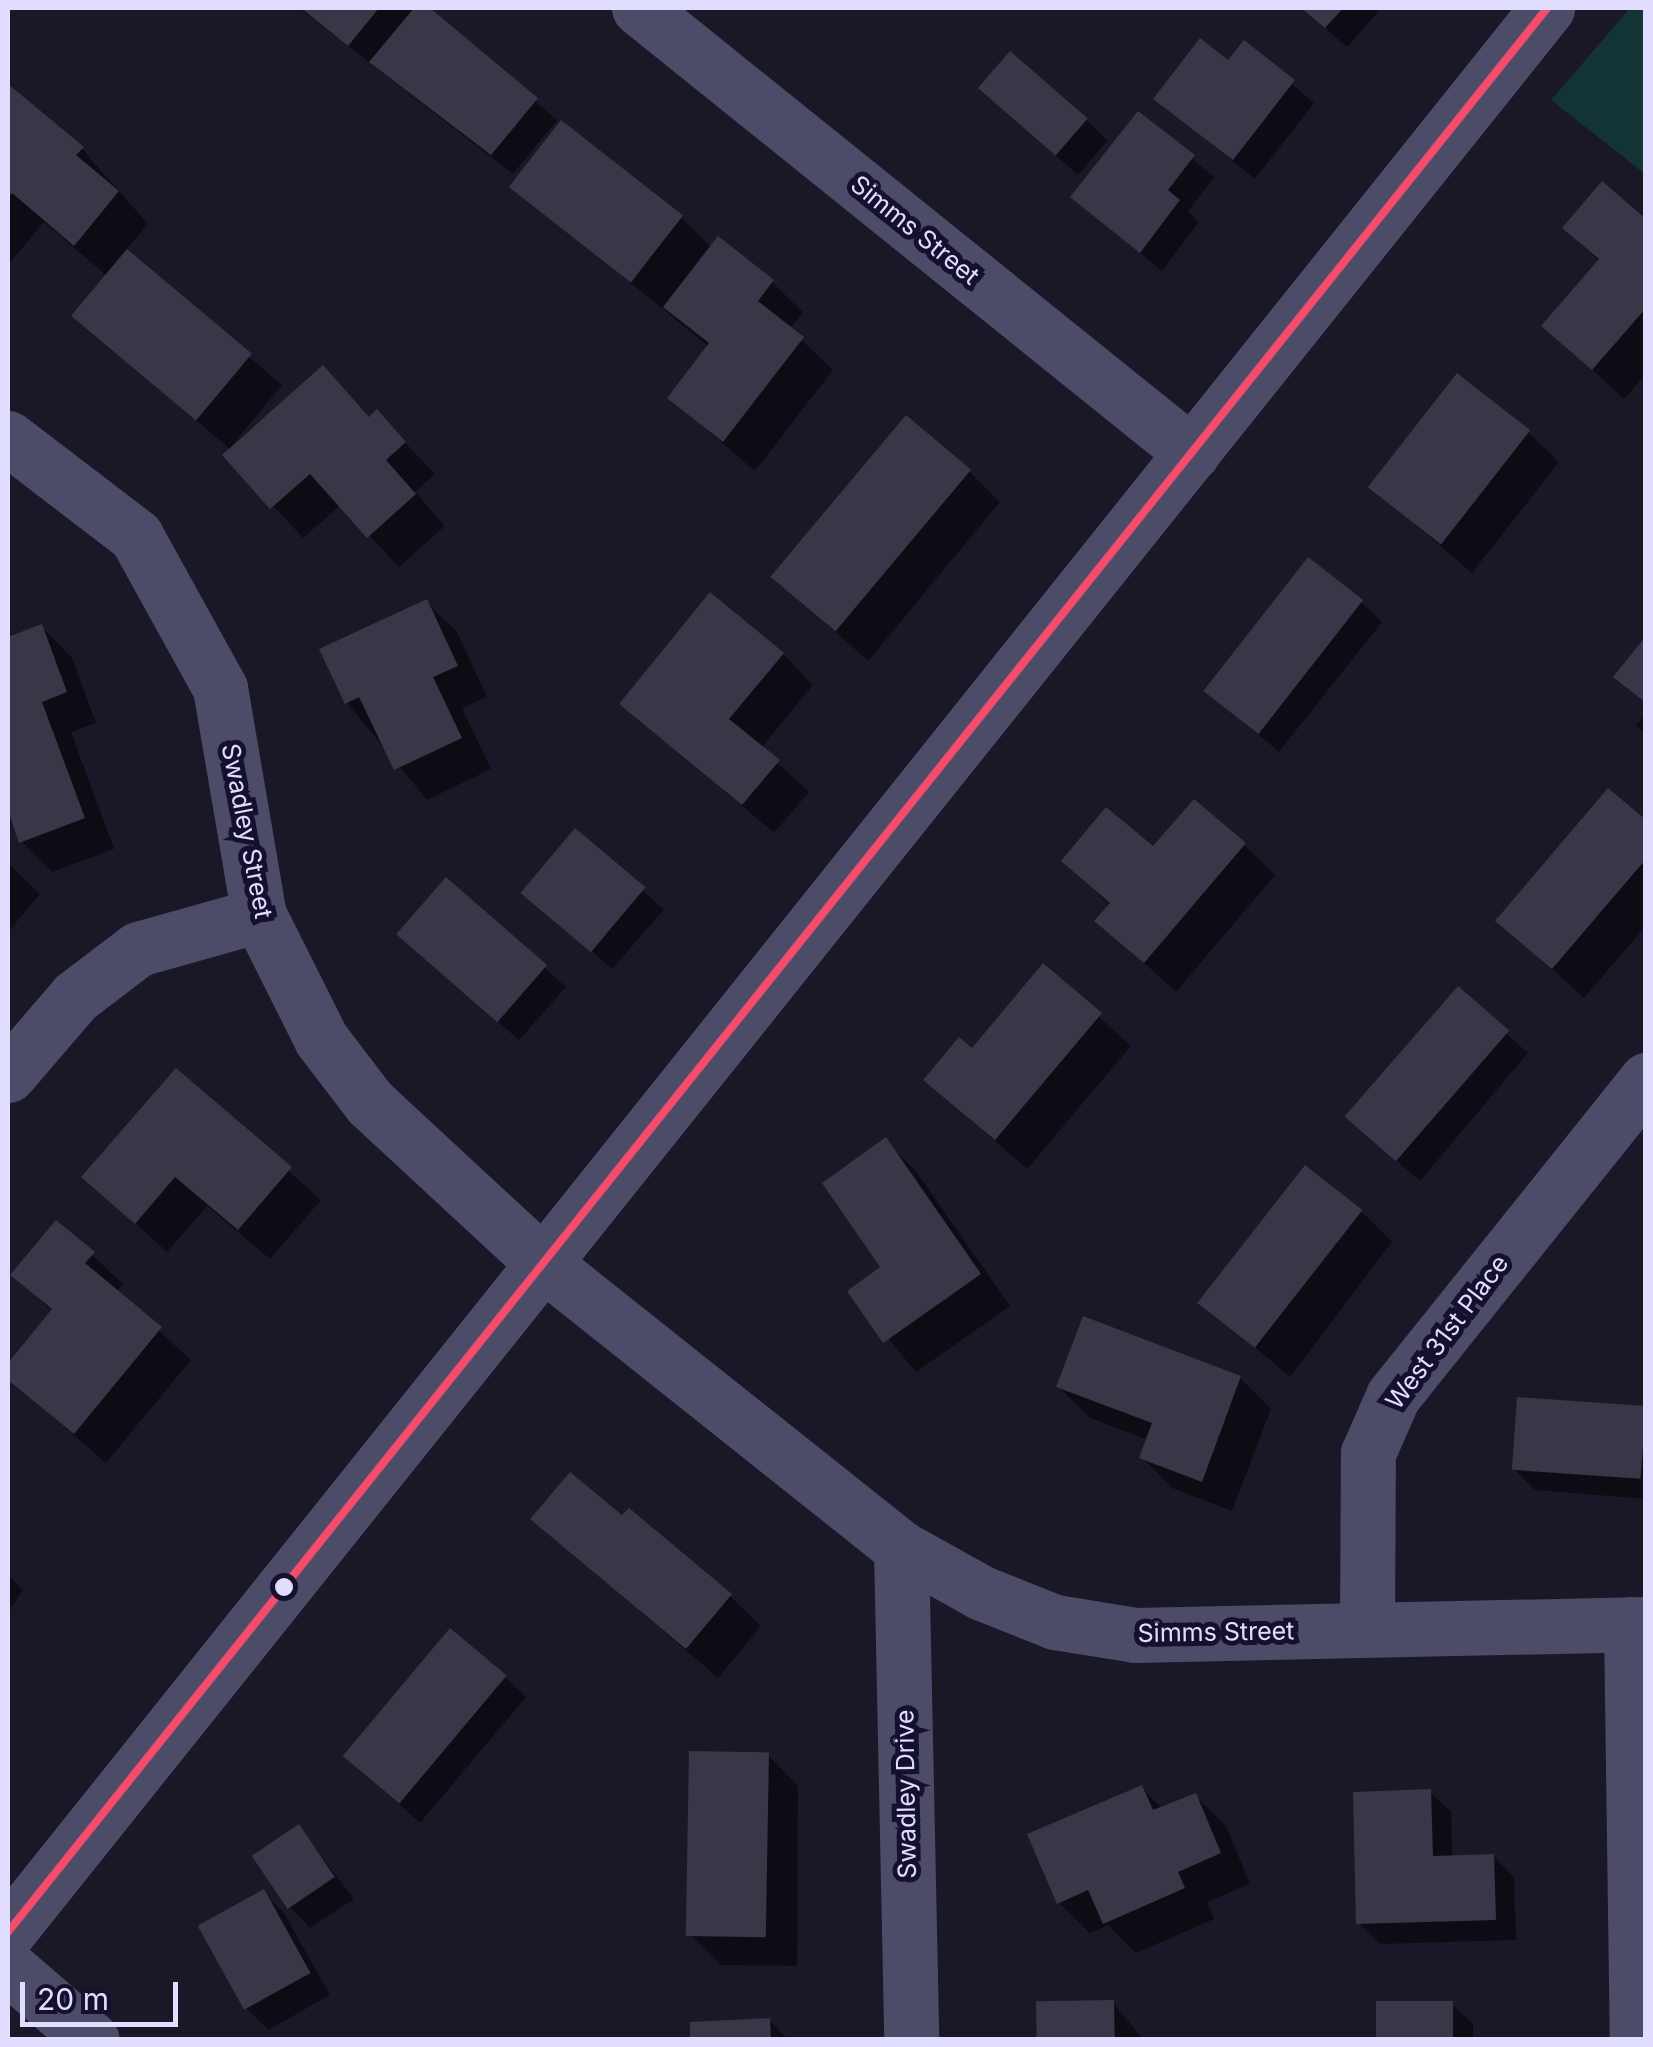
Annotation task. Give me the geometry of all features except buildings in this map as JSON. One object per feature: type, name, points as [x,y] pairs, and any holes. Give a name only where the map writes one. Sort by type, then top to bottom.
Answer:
[{"type":"street","name":"Simms Street","points":[[639,8],[1192,453]]},
{"type":"street","points":[[8,1932],[1547,8]]},
{"type":"street","name":"Swadley Street","points":[[8,438],[136,536],[220,688],[259,915],[320,1039],[370,1103],[544,1264]]},
{"type":"street","points":[[8,1075],[75,997],[138,949],[259,915]]},
{"type":"street","name":"West 31st Place","points":[[1367,1628],[1368,1453],[1392,1396],[1646,1080]]},
{"type":"street","name":"Simms Street","points":[[544,1264],[901,1548],[982,1594],[1055,1622],[1135,1635],[1638,1624]]},
{"type":"street","name":"Swadley Drive","points":[[901,1548],[911,2040]]},
{"type":"street","points":[[1637,2040],[1638,1624]]},
{"type":"street","points":[[8,1968],[92,2040]]},
{"type":"green space","points":[[1630,8],[1645,8],[1645,174],[1551,100]]},
{"type":"transit line","points":[[8,1932],[1547,8]]}]
